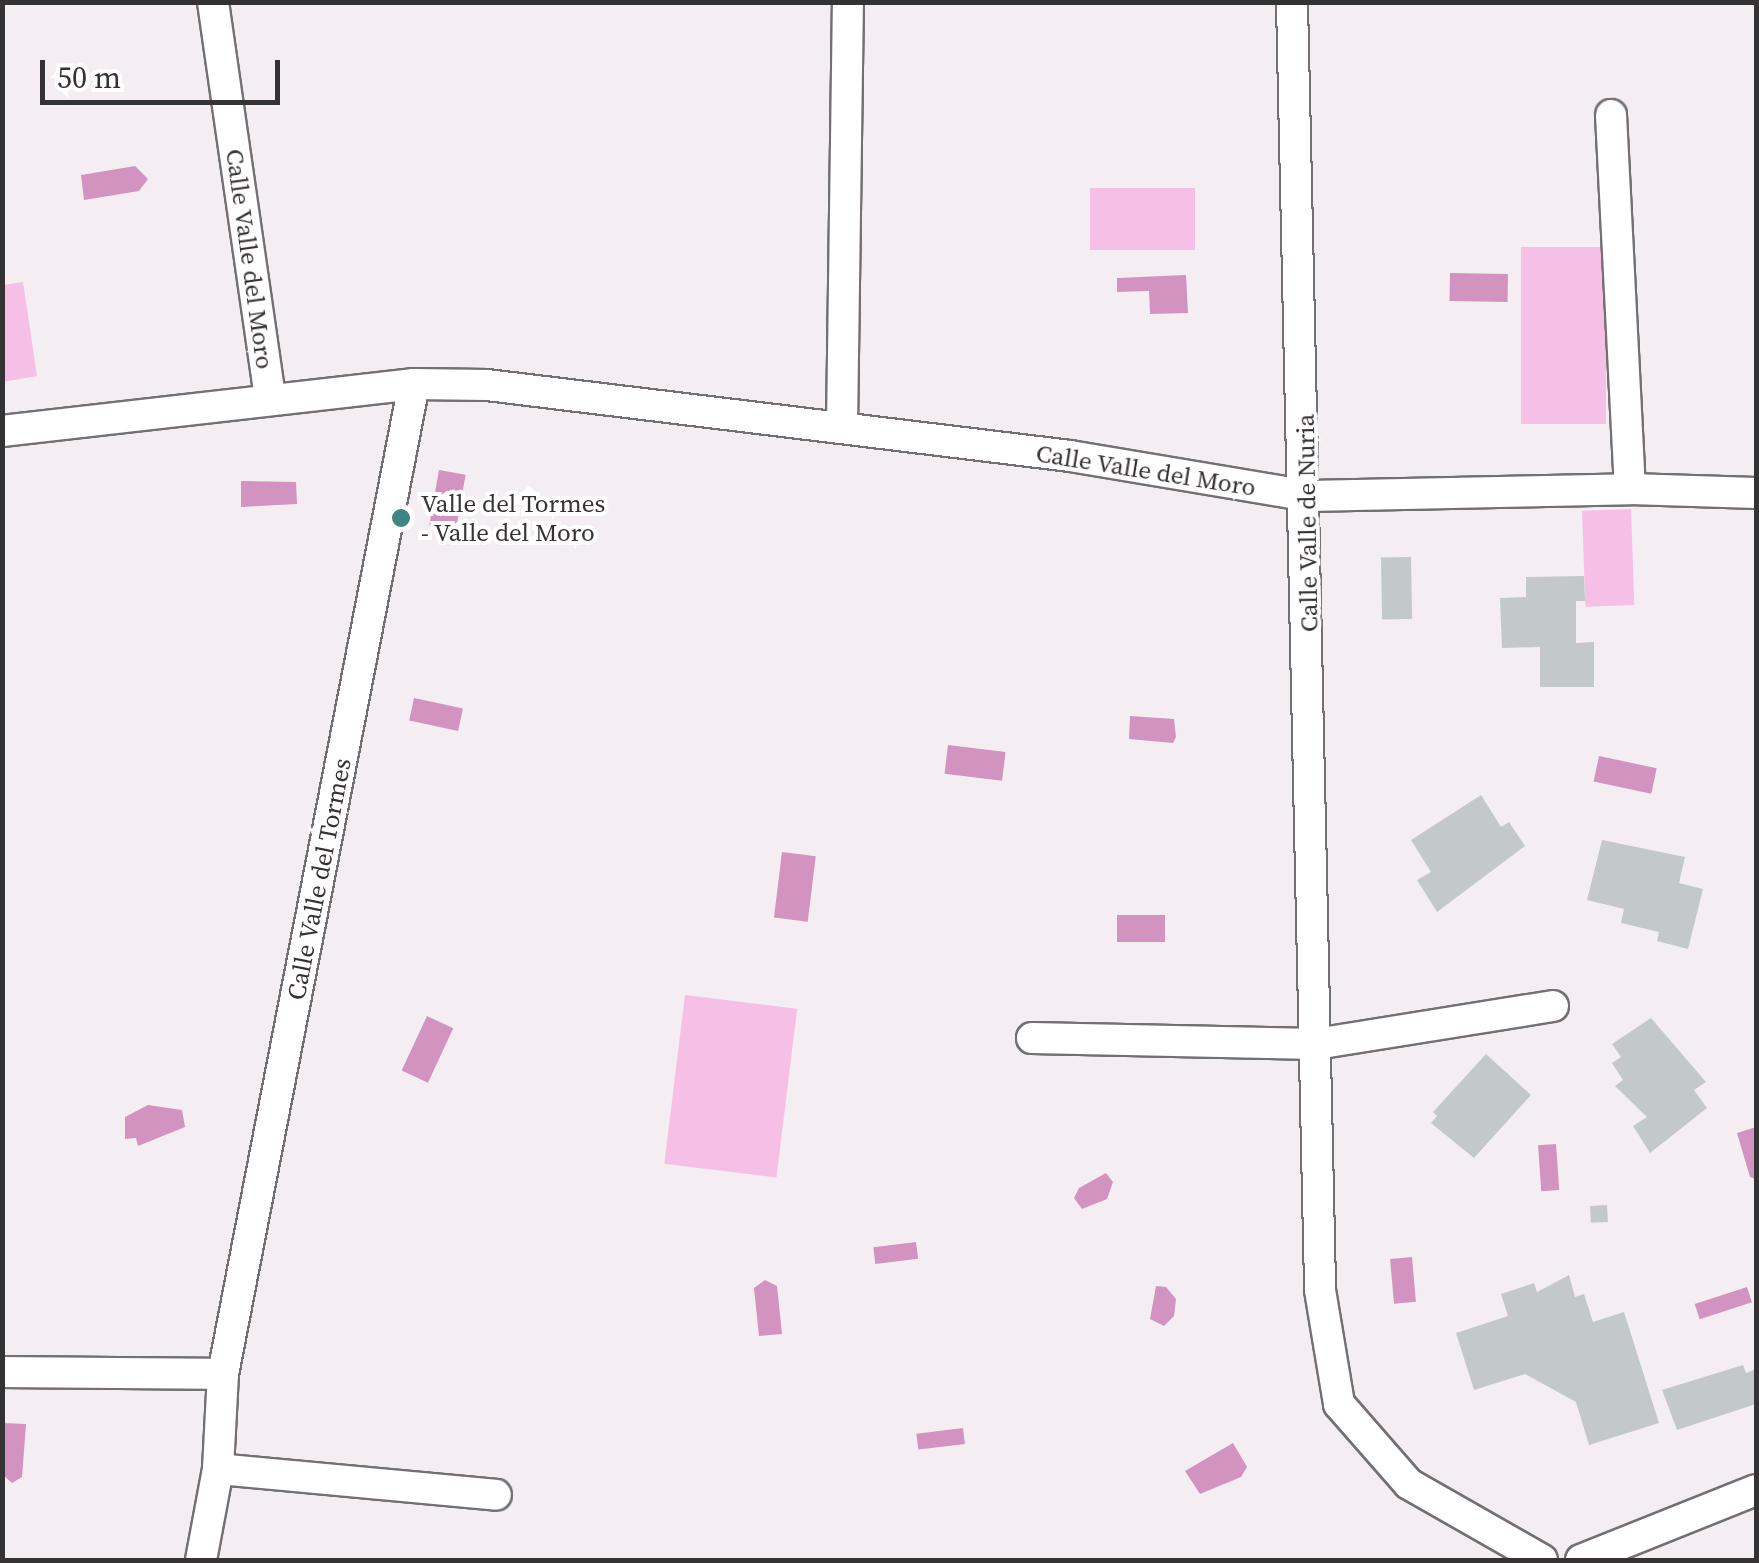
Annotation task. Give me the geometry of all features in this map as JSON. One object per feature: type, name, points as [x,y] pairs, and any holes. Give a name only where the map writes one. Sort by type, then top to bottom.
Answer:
[{"type":"street","name":"Calle Valle del Moro","points":[[213,2],[270,398]]},
{"type":"street","points":[[842,427],[848,2]]},
{"type":"street","name":"Calle Valle de Nuria","points":[[1292,2],[1308,496],[1320,1290],[1338,1404],[1409,1484],[1542,1560]]},
{"type":"street","points":[[1611,115],[1630,489]]},
{"type":"street","name":"Calle Valle del Moro","points":[[2,430],[414,384],[487,386],[1070,456],[1308,496],[1630,489],[1756,494]]},
{"type":"street","name":"Calle Valle del Tormes","points":[[201,1560],[218,1469],[223,1374],[414,384]]},
{"type":"street","points":[[1032,1038],[1316,1044],[1553,1006]]},
{"type":"street","points":[[2,1372],[223,1374]]},
{"type":"street","points":[[218,1469],[496,1495]]},
{"type":"street","points":[[1581,1560],[1756,1490]]},
{"type":"shaded area","points":[[135,166],[148,179],[139,191],[84,200],[81,175]]},
{"type":"shaded area","points":[[1090,188],[1195,188],[1195,250],[1090,250]]},
{"type":"shaded area","points":[[1521,247],[1606,247],[1606,424],[1521,424]]},
{"type":"shaded area","points":[[1450,273],[1508,274],[1508,302],[1450,301]]},
{"type":"shaded area","points":[[1186,275],[1188,313],[1150,314],[1149,291],[1117,292],[1117,278]]},
{"type":"shaded area","points":[[23,282],[37,376],[3,382],[3,285]]},
{"type":"shaded area","points":[[439,470],[466,475],[456,530],[429,525]]},
{"type":"shaded area","points":[[241,481],[296,482],[297,504],[241,507]]},
{"type":"shaded area","points":[[1631,509],[1634,605],[1585,607],[1582,511]]},
{"type":"shaded area","points":[[414,698],[463,708],[458,731],[409,720]]},
{"type":"shaded area","points":[[1130,716],[1174,719],[1173,743],[1129,739]]},
{"type":"shaded area","points":[[948,745],[1006,752],[1002,781],[944,774]]},
{"type":"shaded area","points":[[1599,756],[1657,768],[1651,794],[1594,781]]},
{"type":"shaded area","points":[[782,852],[816,856],[808,922],[774,918]]},
{"type":"shaded area","points":[[1117,915],[1165,915],[1165,942],[1117,942]]},
{"type":"shaded area","points":[[685,995],[797,1009],[776,1178],[664,1164]]},
{"type":"shaded area","points":[[427,1016],[453,1028],[428,1083],[402,1070]]},
{"type":"shaded area","points":[[148,1105],[182,1110],[185,1127],[138,1146],[136,1138],[125,1139],[125,1117]]},
{"type":"shaded area","points":[[1756,1127],[1756,1179],[1750,1177],[1737,1133]]},
{"type":"shaded area","points":[[1556,1144],[1559,1190],[1541,1191],[1538,1145]]},
{"type":"shaded area","points":[[1106,1173],[1113,1182],[1107,1199],[1082,1209],[1074,1198],[1079,1188]]},
{"type":"shaded area","points":[[916,1242],[918,1259],[875,1264],[873,1247]]},
{"type":"shaded area","points":[[1412,1257],[1416,1302],[1394,1304],[1390,1259]]},
{"type":"shaded area","points":[[765,1280],[777,1286],[782,1334],[759,1336],[754,1288]]},
{"type":"shaded area","points":[[1156,1286],[1166,1287],[1176,1299],[1174,1316],[1164,1326],[1150,1319]]},
{"type":"shaded area","points":[[1747,1287],[1752,1302],[1700,1319],[1695,1304]]},
{"type":"shaded area","points":[[3,1423],[26,1424],[22,1477],[12,1483],[3,1475]]},
{"type":"shaded area","points":[[963,1428],[965,1444],[918,1450],[916,1434]]},
{"type":"shaded area","points":[[1233,1443],[1247,1467],[1241,1477],[1200,1494],[1185,1471]]},
{"type":"building","points":[[1411,557],[1412,619],[1382,620],[1381,558]]},
{"type":"building","points":[[1584,576],[1585,601],[1576,601],[1576,643],[1594,642],[1594,687],[1540,687],[1540,647],[1502,648],[1500,598],[1526,597],[1526,577]]},
{"type":"building","points":[[1481,795],[1501,827],[1509,822],[1525,846],[1437,912],[1417,880],[1431,872],[1411,840]]},
{"type":"building","points":[[1602,840],[1685,857],[1679,883],[1703,889],[1688,949],[1657,941],[1659,932],[1621,923],[1624,909],[1587,900]]},
{"type":"building","points":[[1651,1018],[1706,1082],[1694,1090],[1707,1108],[1650,1153],[1633,1126],[1647,1117],[1615,1086],[1623,1080],[1612,1063],[1621,1057],[1612,1044]]},
{"type":"building","points":[[1486,1054],[1531,1095],[1474,1158],[1431,1123],[1437,1116],[1433,1112]]},
{"type":"building","points":[[1607,1205],[1608,1222],[1591,1223],[1590,1206]]},
{"type":"building","points":[[1569,1275],[1575,1297],[1584,1294],[1593,1322],[1624,1312],[1659,1423],[1589,1445],[1576,1402],[1525,1374],[1474,1390],[1456,1333],[1508,1316],[1501,1294],[1534,1283],[1537,1292]]},
{"type":"building","points":[[1743,1365],[1746,1373],[1756,1369],[1756,1404],[1677,1430],[1662,1390]]},
{"type":"place","name":"Valle del Tormes - Valle del Moro","points":[[401,518]]}]
